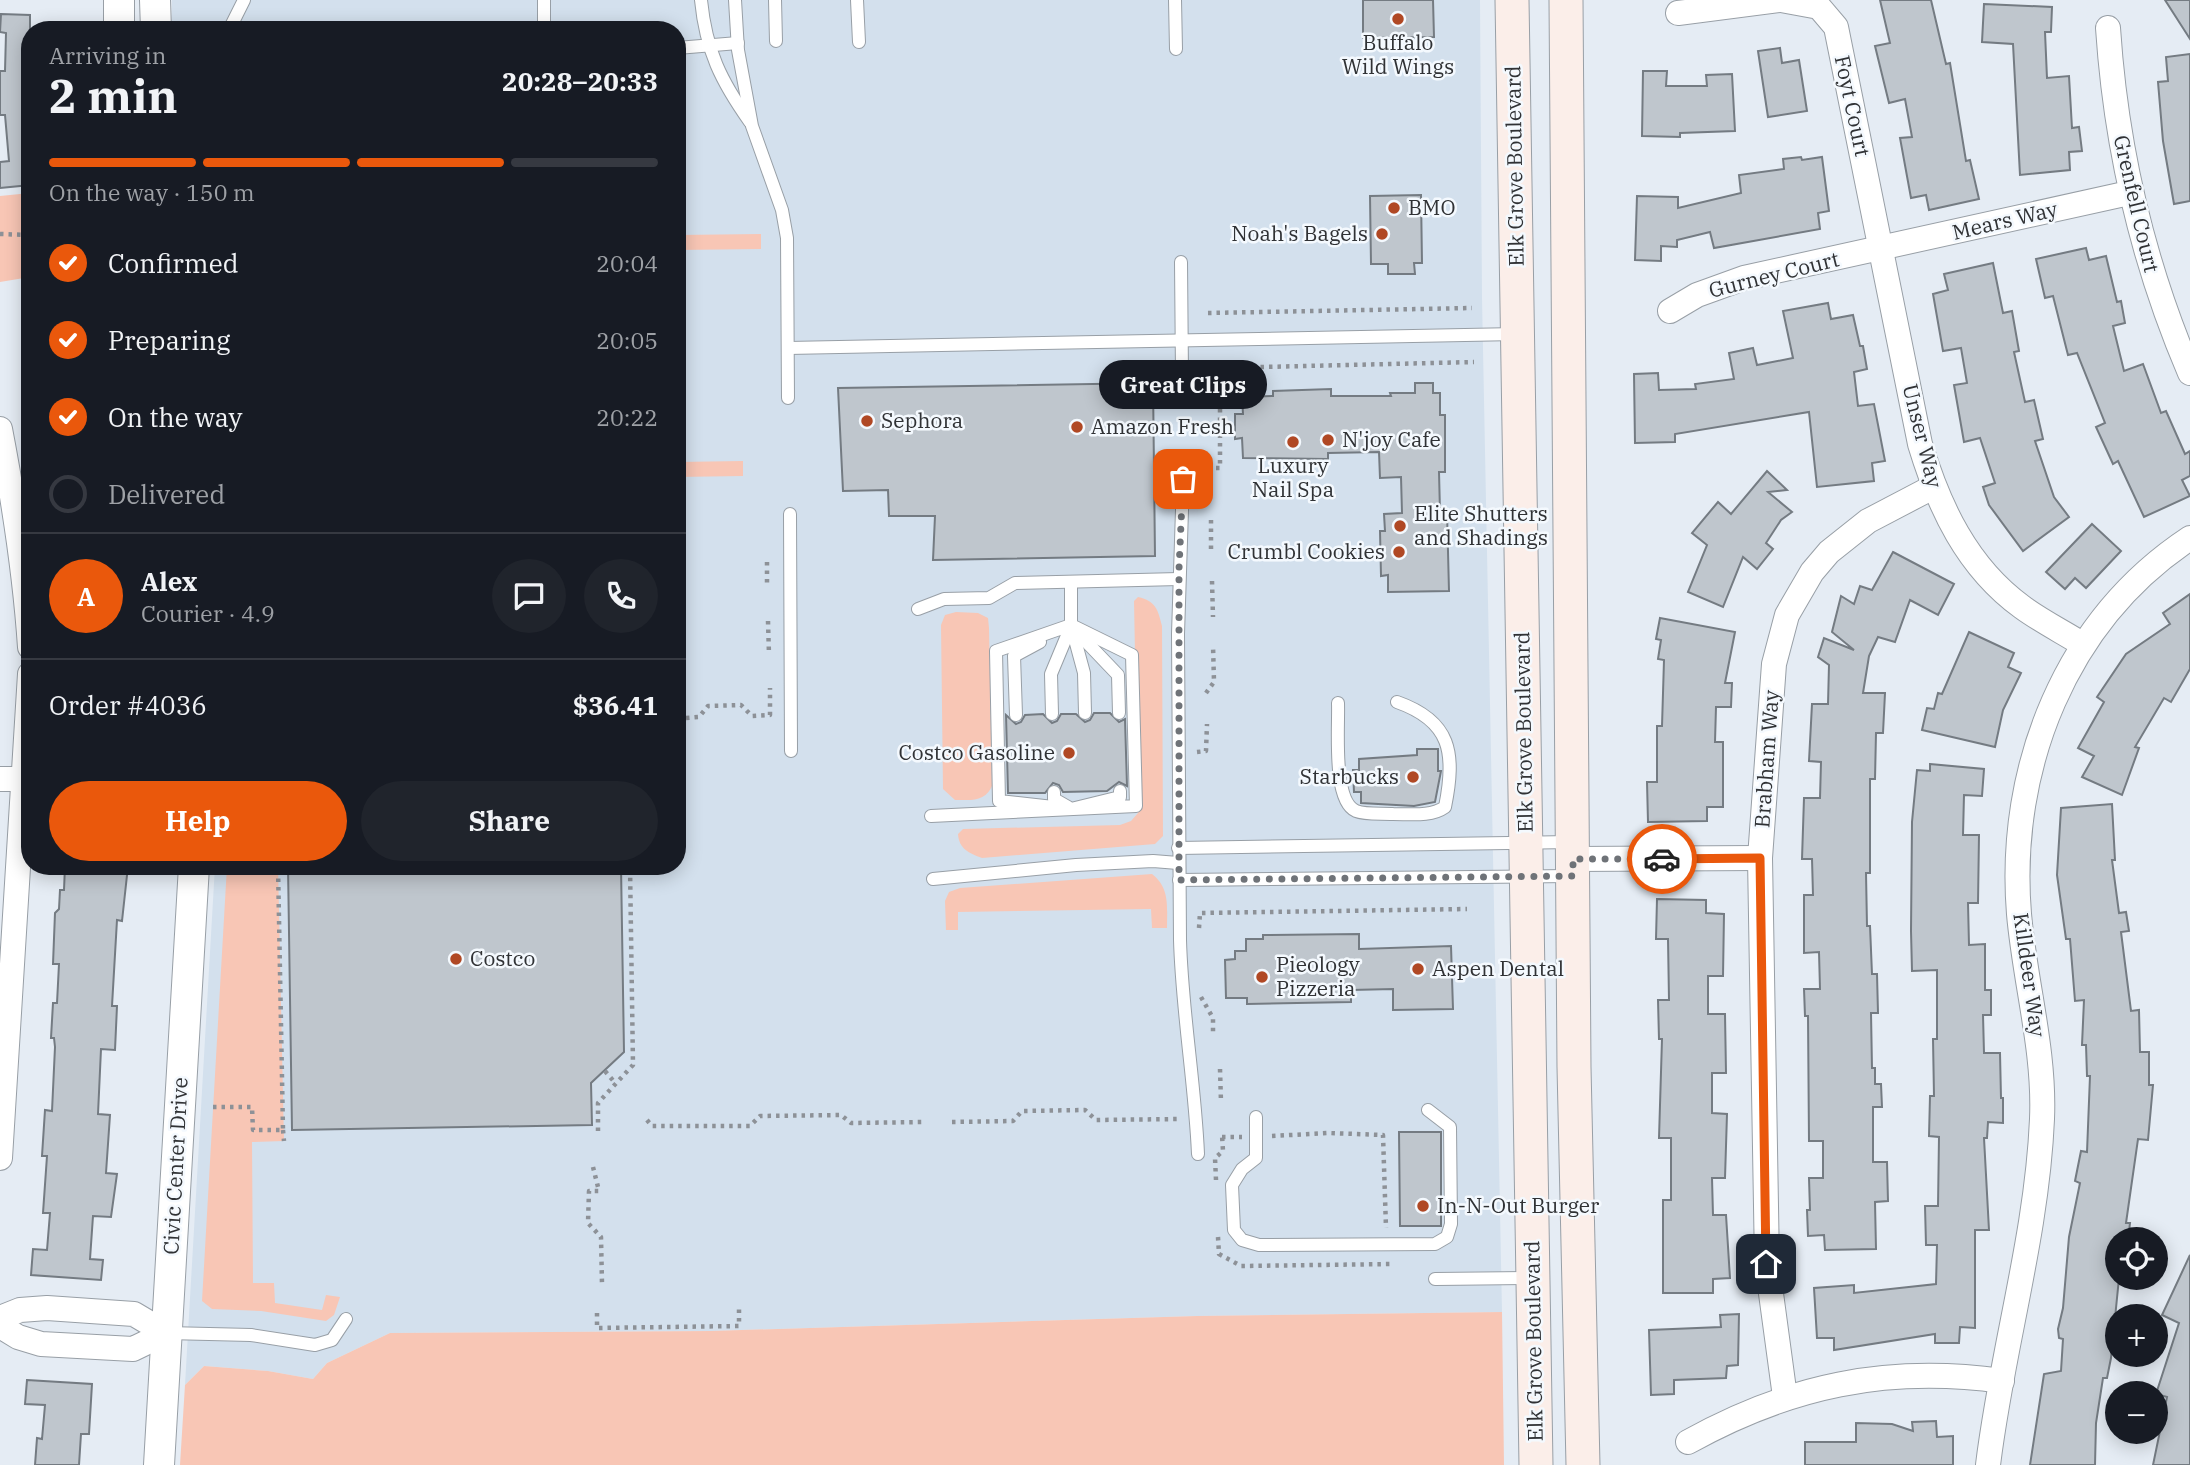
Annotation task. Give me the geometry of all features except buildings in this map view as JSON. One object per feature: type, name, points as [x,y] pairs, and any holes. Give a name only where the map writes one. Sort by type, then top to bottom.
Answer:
[{"type":"main road","name":"Elk Grove Boulevard","points":[[1512,0],[1536,1465]]},
{"type":"main road","points":[[1566,0],[1573,859],[1583,1465]]},
{"type":"street","points":[[118,21],[119,0]]},
{"type":"street","points":[[155,0],[156,21]]},
{"type":"street","name":"Foyt Court","points":[[1678,13],[1780,0],[1819,7],[1836,27],[1881,249]]},
{"type":"street","name":"Grenfell Court","points":[[2108,27],[2119,138],[2129,193],[2147,260],[2190,373]]},
{"type":"street","name":"Mears Way","points":[[1881,249],[2129,193]]},
{"type":"street","name":"Gurney Court","points":[[1670,312],[1720,285],[1881,249]]},
{"type":"street","name":"Unser Way","points":[[1881,249],[1920,444],[1933,487],[1955,532],[1986,573],[2022,607],[2082,644]]},
{"type":"street","points":[[0,429],[9,522],[21,564]]},
{"type":"street","name":"Brabham Way","points":[[1785,1397],[1766,1264],[1760,858],[1774,664],[1787,615],[1812,572],[1847,536],[1868,521],[1933,487]]},
{"type":"street","name":"Killdeer Way","points":[[1989,1465],[2039,1169],[2041,1062],[2019,915],[2019,835],[2028,782],[2056,691],[2082,644],[2111,606],[2149,568],[2190,538]]},
{"type":"street","points":[[0,1158],[12,779],[21,726]]},
{"type":"street","points":[[1573,859],[1760,858]]},
{"type":"street","name":"Civic Center Drive","points":[[159,1465],[193,875]]},
{"type":"street","points":[[0,1318],[20,1310],[47,1308],[134,1314],[166,1333]]},
{"type":"street","points":[[0,1326],[18,1337],[41,1344],[133,1349],[166,1333]]},
{"type":"street","points":[[1688,1442],[1729,1419],[1785,1397],[1872,1378],[1974,1377],[2002,1381]]},
{"type":"lane","points":[[234,21],[244,0]]},
{"type":"lane","points":[[544,0],[544,21]]},
{"type":"lane","points":[[701,0],[708,45],[723,83],[752,126]]},
{"type":"lane","points":[[734,0],[738,43],[752,126],[782,211],[787,238],[789,398]]},
{"type":"lane","points":[[775,0],[776,41]]},
{"type":"lane","points":[[857,0],[859,42]]},
{"type":"lane","points":[[1175,0],[1176,49]]},
{"type":"lane","points":[[686,47],[738,43]]},
{"type":"lane","points":[[1181,262],[1182,375]]},
{"type":"lane","points":[[789,348],[1518,334]]},
{"type":"lane","points":[[1183,479],[1179,579],[1178,863],[1181,988],[1195,1091],[1198,1154]]},
{"type":"lane","points":[[790,514],[792,751]]},
{"type":"lane","points":[[918,609],[944,599],[989,598],[1014,583],[1179,579]]},
{"type":"lane","points":[[1071,582],[1071,625],[1084,673],[1085,713]]},
{"type":"lane","points":[[1071,625],[1118,675],[1119,713]]},
{"type":"lane","points":[[1052,714],[1051,674],[1071,625]]},
{"type":"lane","points":[[1016,715],[1014,656],[1071,625]]},
{"type":"lane","points":[[932,816],[1136,806],[1132,655],[1071,625],[996,651],[999,801],[1071,809],[1120,797],[1120,791]]},
{"type":"lane","points":[[1338,704],[1340,786],[1345,802],[1355,811],[1436,813],[1445,807],[1449,776],[1447,748],[1440,729],[1422,711],[1397,702]]},
{"type":"lane","points":[[1054,792],[1054,799],[1071,809]]},
{"type":"lane","points":[[1019,793],[1019,797],[1071,809],[1087,797],[1087,792]]},
{"type":"lane","points":[[1178,848],[1526,842],[1573,859]]},
{"type":"lane","points":[[1179,880],[1527,877],[1573,859]]},
{"type":"lane","points":[[933,879],[1076,865],[1153,861],[1178,863]]},
{"type":"lane","points":[[1256,1117],[1256,1158],[1242,1169],[1232,1185],[1234,1230],[1242,1240],[1259,1245],[1435,1244],[1447,1237],[1451,1224],[1450,1127],[1428,1110]]},
{"type":"lane","points":[[1435,1279],[1533,1278]]},
{"type":"lane","points":[[166,1333],[251,1335],[315,1346],[332,1340],[346,1319]]},
{"type":"path","points":[[0,234],[21,235]]},
{"type":"path","points":[[1208,313],[1472,308]]},
{"type":"path","points":[[1210,479],[1210,468],[1220,468],[1220,368],[1474,362]]},
{"type":"path","points":[[1211,520],[1211,549]]},
{"type":"path","points":[[767,562],[767,584]]},
{"type":"path","points":[[1212,581],[1213,617]]},
{"type":"path","points":[[768,621],[769,654]]},
{"type":"path","points":[[1206,693],[1214,682],[1213,645]]},
{"type":"path","points":[[686,718],[699,717],[708,706],[741,705],[752,716],[770,715],[770,688]]},
{"type":"path","points":[[1197,763],[1197,751],[1206,751],[1207,724]]},
{"type":"path","points":[[278,875],[284,1141]]},
{"type":"path","points":[[598,1131],[598,1102],[633,1065],[629,875]]},
{"type":"path","points":[[1199,938],[1200,914],[1467,909]]},
{"type":"path","points":[[1200,985],[1201,996],[1213,1018],[1213,1034]]},
{"type":"path","points":[[1220,1069],[1221,1102]]},
{"type":"path","points":[[606,1071],[616,1084]]},
{"type":"path","points":[[1212,1091],[1221,1091]]},
{"type":"path","points":[[213,1107],[252,1107],[253,1130],[283,1130]]},
{"type":"path","points":[[952,1122],[1013,1121],[1022,1111],[1060,1110],[1085,1110],[1096,1120],[1180,1119]]},
{"type":"path","points":[[647,1121],[652,1126],[750,1126],[760,1116],[841,1115],[851,1124],[923,1122]]},
{"type":"path","points":[[1222,1137],[1316,1133],[1383,1135],[1388,1264]]},
{"type":"path","points":[[593,1167],[599,1191],[589,1191],[588,1223],[601,1237],[602,1284]]},
{"type":"path","points":[[1234,1261],[1241,1266],[1399,1264]]},
{"type":"path","points":[[597,1312],[597,1328],[739,1326],[739,1308]]},
{"type":"shaded area","points":[[172,0],[1480,0],[1482,298],[1502,1312],[1197,1316],[711,1331],[390,1333],[327,1363],[313,1379],[268,1371],[204,1366],[185,1385],[214,875],[686,875],[686,21],[172,21]]},
{"type":"shaded area","points":[[21,194],[21,278],[0,282],[0,196]]},
{"type":"shaded area","points":[[761,234],[761,249],[686,250],[686,235]]},
{"type":"shaded area","points":[[743,461],[743,476],[686,477],[686,462]]},
{"type":"shaded area","points":[[1138,597],[1149,601],[1155,607],[1162,626],[1163,836],[1155,844],[982,858],[969,852],[959,839],[958,834],[963,829],[1120,825],[1131,821],[1138,813],[1134,601]]},
{"type":"shaded area","points":[[956,612],[978,613],[988,618],[989,628],[992,786],[986,795],[972,800],[955,800],[943,789],[941,625],[945,615]]},
{"type":"shaded area","points":[[1152,874],[1165,891],[1167,928],[1152,928],[1151,909],[958,912],[958,930],[946,930],[945,901],[949,892],[960,888]]},
{"type":"shaded area","points":[[226,875],[278,875],[284,1141],[252,1142],[253,1283],[274,1283],[275,1303],[322,1310],[326,1295],[340,1297],[334,1315],[326,1321],[261,1311],[212,1309],[202,1301]]},
{"type":"shaded area","points":[[1502,1312],[1504,1465],[180,1465],[185,1385],[204,1366],[268,1371],[313,1379],[327,1363],[390,1333],[711,1331],[1197,1316]]},
{"type":"way so far","points":[[1183,479],[1179,569],[1179,880],[1573,876],[1573,859],[1662,859]]},
{"type":"place","name":"Buffalo Wild Wings","points":[[1398,19]]},
{"type":"place","name":"BMO","points":[[1394,208]]},
{"type":"place","name":"Noah's Bagels","points":[[1382,234]]},
{"type":"place","name":"Sephora","points":[[867,421]]},
{"type":"place","name":"Amazon Fresh","points":[[1077,427]]},
{"type":"place","name":"N'joy Cafe","points":[[1328,440]]},
{"type":"place","name":"Luxury Nail Spa","points":[[1293,442]]},
{"type":"place","name":"Great Clips","points":[[1183,479]]},
{"type":"place","name":"Elite Shutters and Shadings","points":[[1400,526]]},
{"type":"place","name":"Crumbl Cookies","points":[[1399,552]]},
{"type":"place","name":"Costco Gasoline","points":[[1069,753]]},
{"type":"place","name":"Starbucks","points":[[1413,777]]},
{"type":"place","name":"Costco","points":[[456,959]]},
{"type":"place","name":"Aspen Dental","points":[[1418,969]]},
{"type":"place","name":"Pieology Pizzeria","points":[[1262,977]]},
{"type":"place","name":"In-N-Out Burger","points":[[1423,1206]]},
{"type":"route","points":[[1662,859],[1760,858],[1766,1264]]}]
